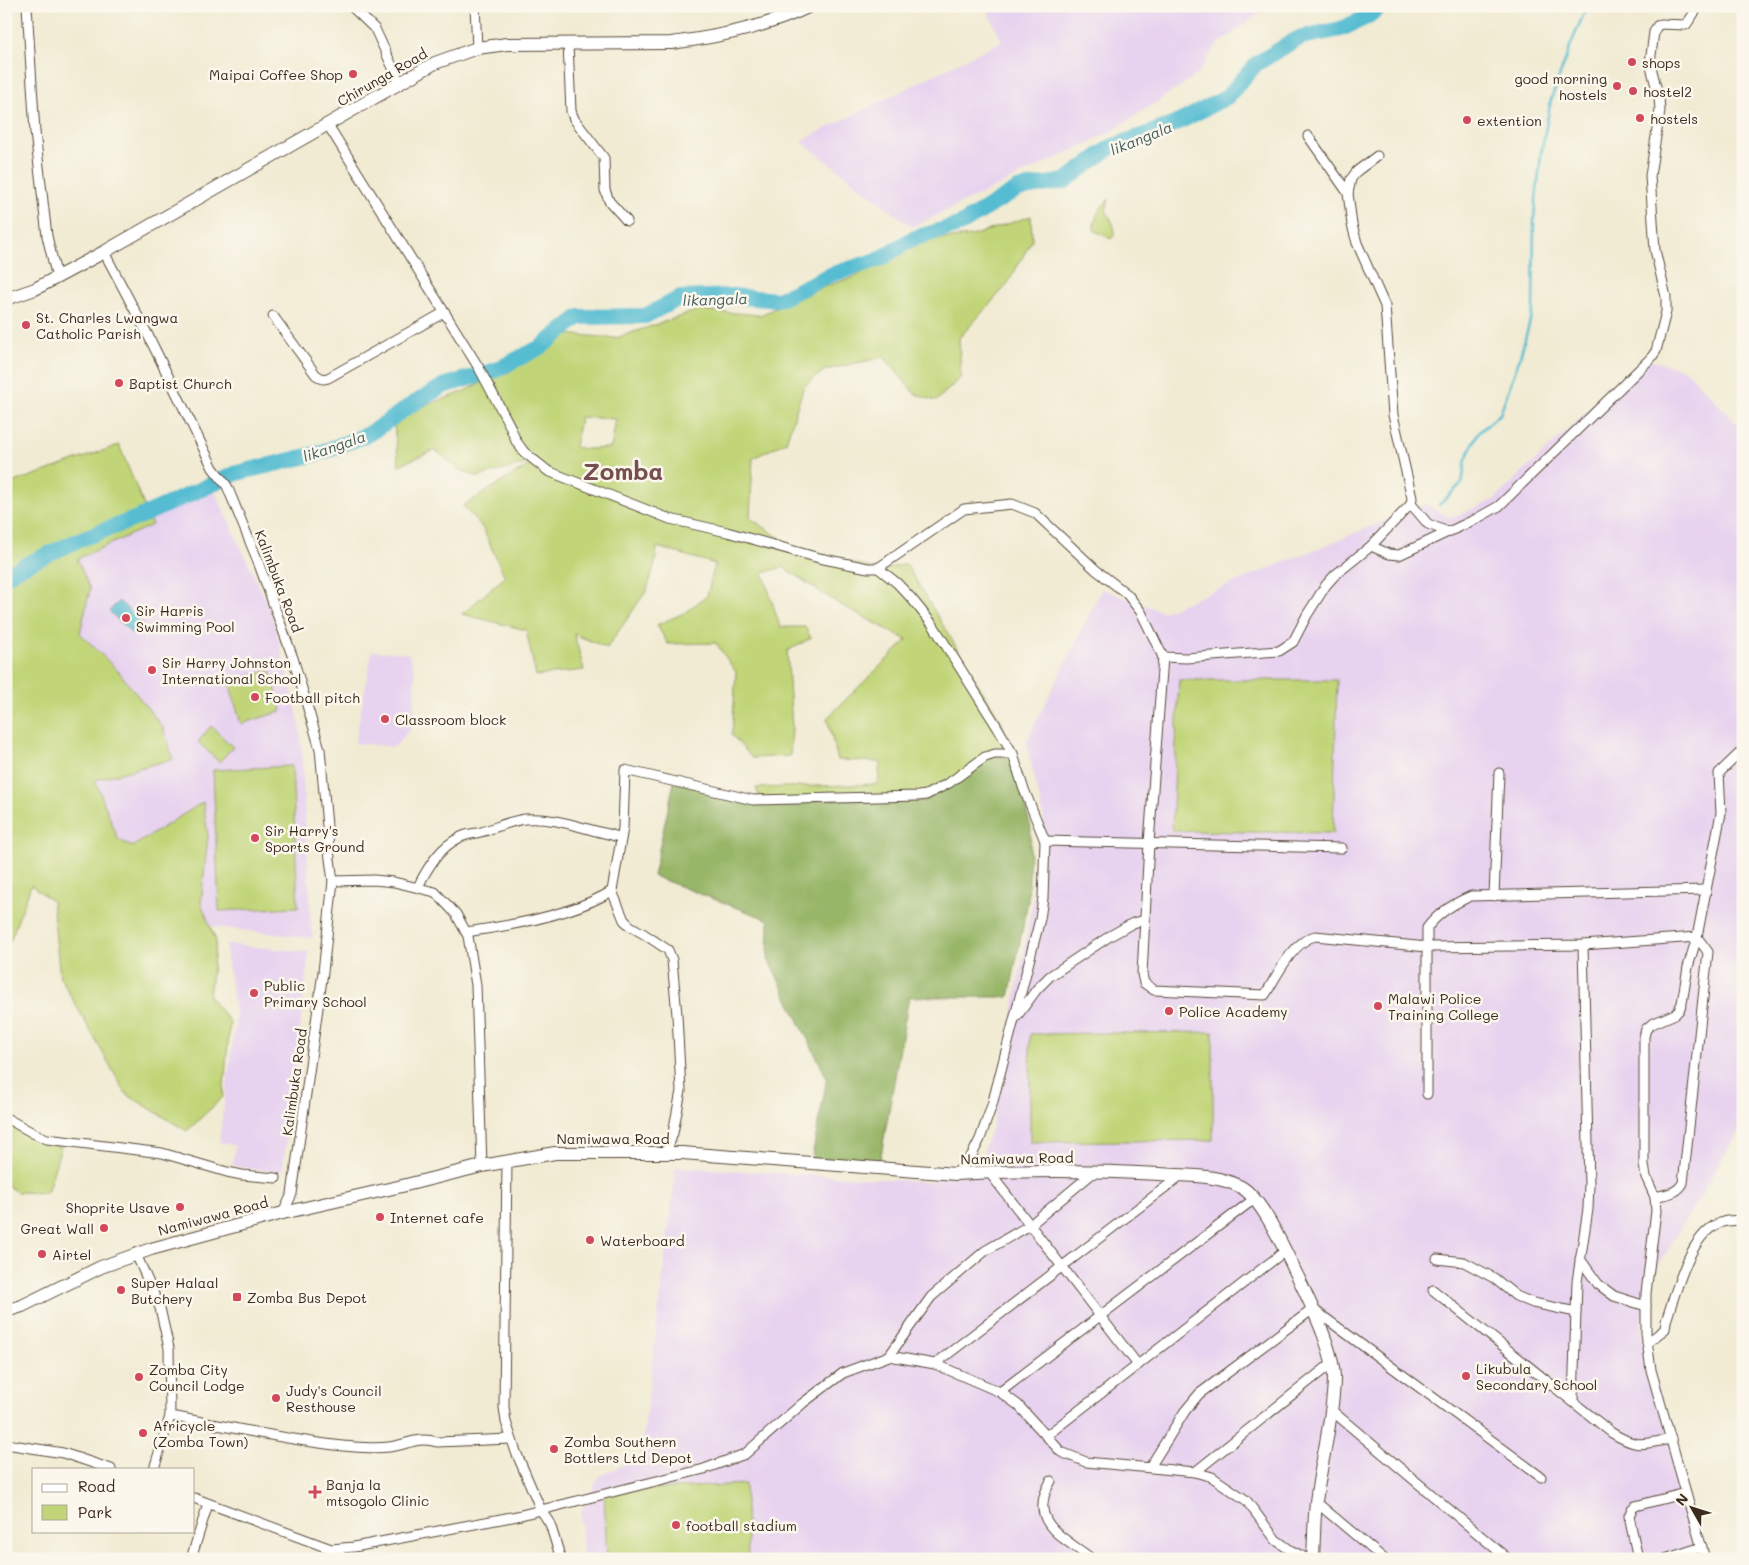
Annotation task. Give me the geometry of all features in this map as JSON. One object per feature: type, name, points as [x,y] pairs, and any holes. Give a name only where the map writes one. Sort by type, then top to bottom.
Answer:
[{"type":"street","points":[[27,6],[35,132],[47,236],[57,278]]},
{"type":"street","points":[[351,6],[375,29],[400,83]]},
{"type":"street","points":[[475,6],[477,48]]},
{"type":"street","name":"Chirunga Road","points":[[6,299],[35,289],[57,278],[435,63],[477,48],[507,44],[671,43],[697,40],[735,32],[784,18],[810,6]]},
{"type":"street","points":[[1371,546],[1389,554],[1399,555],[1499,506],[1633,378],[1654,355],[1666,312],[1666,297],[1655,250],[1650,176],[1660,110],[1659,98],[1650,66],[1653,36],[1655,29],[1661,24],[1686,24],[1699,6]]},
{"type":"street","points":[[568,44],[571,111],[574,119],[604,158],[605,190],[609,201],[627,221]]},
{"type":"street","points":[[328,125],[490,389],[516,441],[524,452],[548,471],[676,521],[727,532],[819,558],[868,568],[878,568],[964,509],[1012,504],[1035,513],[1096,570],[1127,594],[1141,612],[1163,657],[1149,843],[1142,974],[1144,983],[1154,990],[1265,996],[1289,957],[1304,940],[1315,936],[1427,947],[1583,946],[1697,937]]},
{"type":"street","points":[[1308,136],[1348,193]]},
{"type":"street","points":[[1163,657],[1186,658],[1279,651],[1287,647],[1293,642],[1306,615],[1326,585],[1335,575],[1371,546],[1411,504],[1412,498],[1393,415],[1385,306],[1357,243],[1352,225],[1348,193],[1351,179],[1357,171],[1377,156]]},
{"type":"street","name":"Kalimbuka Road","points":[[104,252],[150,339],[213,468],[227,486],[257,559],[293,658],[320,749],[333,880],[323,972],[292,1194],[283,1213]]},
{"type":"street","points":[[273,316],[316,375],[323,379],[444,312]]},
{"type":"street","points":[[1411,504],[1428,524],[1448,532]]},
{"type":"street","points":[[878,568],[907,593],[933,625],[1013,754],[1023,787],[1045,841],[1043,898],[1040,920],[986,1126],[972,1155],[956,1174]]},
{"type":"street","points":[[1706,1559],[1650,1370],[1646,1306],[1656,1211],[1655,1197],[1646,1177],[1644,1165],[1644,1037],[1646,1029],[1652,1024],[1676,1014],[1679,1010],[1688,967],[1697,937],[1721,812],[1719,773],[1743,750]]},
{"type":"street","points":[[666,1153],[673,1133],[680,1091],[677,1015],[672,960],[668,950],[630,926],[624,920],[612,891],[625,808],[625,770],[753,800],[918,796],[926,795],[949,783],[985,757],[995,754],[1013,754]]},
{"type":"street","points":[[1494,896],[1499,774]]},
{"type":"street","points":[[418,887],[424,875],[444,848],[459,837],[482,832],[501,824],[525,819],[565,822],[606,832],[621,838]]},
{"type":"street","points":[[1045,841],[1342,848]]},
{"type":"street","points":[[333,880],[374,880],[433,891],[456,914],[466,932],[472,954],[476,985],[482,1166]]},
{"type":"street","points":[[1427,1094],[1427,928],[1433,919],[1471,896],[1705,890]]},
{"type":"street","points":[[466,932],[538,918],[597,900],[612,891]]},
{"type":"street","points":[[1013,1023],[1037,989],[1050,976],[1110,936],[1133,923],[1145,920]]},
{"type":"street","points":[[1655,1197],[1674,1192],[1683,1183],[1708,952],[1697,937]]},
{"type":"street","points":[[1573,1401],[1576,1312],[1580,1259],[1588,1209],[1589,1184],[1583,946]]},
{"type":"street","points":[[6,1118],[32,1134],[47,1139],[162,1153],[227,1172],[276,1178]]},
{"type":"street","name":"Namiwawa Road","points":[[6,1311],[22,1306],[101,1267],[136,1254],[283,1213],[482,1166],[556,1152],[666,1153],[956,1174],[989,1172],[1094,1172],[1197,1175],[1215,1178],[1242,1187],[1254,1199]]},
{"type":"street","points":[[507,1162],[504,1400],[506,1422],[511,1439],[541,1510],[550,1524],[561,1559]]},
{"type":"street","points":[[989,1172],[1138,1365]]},
{"type":"street","points":[[889,1356],[931,1297],[985,1251],[1030,1225],[1094,1172]]},
{"type":"street","points":[[935,1364],[1180,1176]]},
{"type":"street","points":[[1000,1392],[1254,1199],[1267,1217],[1313,1309],[1332,1363],[1334,1379],[1331,1410],[1316,1502],[1313,1559]]},
{"type":"street","points":[[1647,1343],[1665,1329],[1683,1269],[1699,1239],[1712,1227],[1722,1222],[1743,1220]]},
{"type":"street","points":[[1046,1436],[1285,1251]]},
{"type":"street","points":[[136,1254],[160,1308],[166,1328],[170,1373],[170,1416],[154,1468]]},
{"type":"street","points":[[1437,1259],[1464,1262],[1494,1278],[1516,1296],[1533,1303],[1576,1312]]},
{"type":"street","points":[[1580,1259],[1598,1284],[1614,1296],[1646,1306]]},
{"type":"street","points":[[1433,1290],[1612,1432],[1628,1442],[1638,1445],[1671,1439]]},
{"type":"street","points":[[1150,1467],[1185,1411],[1199,1394],[1313,1309]]},
{"type":"street","points":[[1313,1309],[1541,1477]]},
{"type":"street","points":[[331,1549],[354,1547],[517,1516],[704,1469],[745,1454],[803,1403],[843,1373],[889,1356],[935,1364],[1000,1392],[1018,1405],[1061,1452],[1086,1462],[1194,1472],[1212,1477],[1246,1500],[1276,1540],[1308,1559]]},
{"type":"street","points":[[1194,1472],[1332,1363]]},
{"type":"street","points":[[1331,1410],[1508,1559]]},
{"type":"street","points":[[170,1416],[290,1439],[344,1446],[385,1448],[418,1439],[437,1442],[511,1439]]},
{"type":"street","points":[[6,1444],[63,1453],[108,1468]]},
{"type":"street","points":[[1052,1481],[1043,1500],[1045,1520],[1054,1530],[1092,1559]]},
{"type":"street","points":[[1638,1559],[1630,1516],[1632,1510],[1635,1506],[1686,1493]]},
{"type":"street","points":[[195,1498],[331,1549],[346,1559]]},
{"type":"street","points":[[1316,1502],[1384,1559]]},
{"type":"street","points":[[191,1559],[208,1504]]},
{"type":"street","points":[[1665,1559],[1702,1547]]},
{"type":"shaded area","points":[[985,6],[1291,6],[1263,10],[1216,46],[1197,75],[1111,132],[912,227],[801,141],[1002,41]]},
{"type":"shaded area","name":"Malawi Police Training College","points":[[1643,358],[1686,370],[1743,430],[1743,1124],[1656,1270],[1640,1324],[1705,1559],[583,1559],[581,1511],[600,1476],[641,1456],[676,1167],[929,1182],[979,1166],[993,1123],[1035,889],[1044,818],[1026,742],[1102,589],[1163,612],[1425,504],[1451,518],[1494,500]]},
{"type":"shaded area","name":"Sir Harry Johnston International School","points":[[214,490],[272,614],[300,726],[312,938],[134,915],[6,582]]},
{"type":"shaded area","points":[[372,651],[408,653],[415,672],[414,725],[394,747],[355,743]]},
{"type":"shaded area","points":[[225,944],[309,952],[282,1173],[232,1166],[235,1146],[219,1142],[236,1018]]},
{"type":"green space","points":[[1109,199],[1106,211],[1115,235],[1111,239],[1094,230],[1098,213]]},
{"type":"green space","points":[[1031,216],[1032,240],[1007,285],[959,338],[961,377],[936,401],[915,394],[884,357],[825,370],[804,386],[786,442],[753,458],[750,518],[794,547],[880,570],[906,564],[1002,723],[1011,754],[984,761],[926,801],[831,800],[762,803],[756,788],[878,784],[880,762],[838,760],[827,718],[907,640],[839,604],[783,567],[763,573],[780,627],[805,627],[811,638],[787,651],[792,728],[790,756],[752,758],[732,735],[736,672],[716,643],[668,644],[657,625],[684,613],[707,596],[715,564],[657,547],[656,560],[647,590],[607,648],[574,634],[584,670],[536,676],[526,630],[462,614],[505,577],[482,527],[463,506],[536,461],[477,477],[459,469],[435,450],[399,465],[394,426],[413,410],[463,392],[495,376],[509,372],[563,334],[616,338],[699,310],[760,315],[826,286],[857,276],[891,254],[930,240],[972,236]],"holes":[[[580,417],[616,419],[611,448],[586,449],[575,447]]]},
{"type":"green space","points":[[119,445],[152,525],[77,559],[90,589],[80,633],[119,672],[163,728],[173,759],[95,780],[118,839],[132,847],[203,802],[208,836],[201,903],[216,941],[209,996],[230,1022],[223,1097],[187,1131],[126,1094],[60,977],[52,901],[31,885],[6,952],[6,485]]},
{"type":"green space","name":"Football pitch","points":[[270,670],[282,711],[241,724],[229,682]]},
{"type":"green space","points":[[1179,680],[1337,680],[1333,833],[1172,831]]},
{"type":"green space","points":[[211,726],[233,747],[219,762],[198,742]]},
{"type":"green space","points":[[1011,754],[1031,828],[1028,901],[1009,997],[909,997],[879,1167],[811,1162],[827,1078],[768,959],[769,920],[653,876],[674,782],[762,803],[831,800],[926,801],[984,761]]},
{"type":"green space","name":"Sir Harry's Sports Ground","points":[[292,766],[298,907],[219,911],[213,770]]},
{"type":"green space","points":[[1213,1032],[1213,1140],[1030,1142],[1030,1034]]},
{"type":"green space","points":[[6,1120],[31,1139],[61,1147],[47,1193],[17,1192],[6,1185]]},
{"type":"green space","name":"football stadium","points":[[745,1484],[748,1559],[607,1559],[604,1492]]},
{"type":"water","name":"Sir Harris Swimming Pool","points":[[119,601],[143,624],[132,634],[109,611]]},
{"type":"waterway","name":"likangala","points":[[6,576],[81,539],[137,518],[237,473],[320,453],[369,434],[443,386],[496,370],[541,347],[579,317],[645,316],[680,298],[733,296],[778,300],[830,275],[880,259],[912,239],[959,225],[1018,189],[1065,181],[1111,147],[1175,124],[1227,97],[1256,64],[1292,42],[1302,37],[1341,29],[1367,17],[1381,6]]},
{"type":"waterway","points":[[1439,505],[1462,483],[1466,459],[1478,433],[1500,414],[1519,360],[1533,311],[1534,218],[1541,154],[1551,100],[1587,6]]},
{"type":"place","name":"shops","points":[[1632,62]]},
{"type":"place","name":"Maipai Coffee Shop","points":[[353,74]]},
{"type":"place","name":"good morning hostels","points":[[1617,86]]},
{"type":"place","name":"hostel2","points":[[1633,91]]},
{"type":"place","name":"hostels","points":[[1640,118]]},
{"type":"place","name":"extention","points":[[1467,120]]},
{"type":"place","name":"St. Charles Lwangwa Catholic Parish","points":[[26,325]]},
{"type":"place","name":"Baptist Church","points":[[119,383]]},
{"type":"place","name":"Sir Harris Swimming Pool","points":[[126,618]]},
{"type":"place","name":"Sir Harry Johnston International School","points":[[152,670]]},
{"type":"place","name":"Football pitch","points":[[255,697]]},
{"type":"place","name":"Classroom block","points":[[385,719]]},
{"type":"place","name":"Sir Harry's Sports Ground","points":[[255,838]]},
{"type":"place","name":"Public Primary School","points":[[254,993]]},
{"type":"place","name":"Malawi Police Training College","points":[[1378,1006]]},
{"type":"place","name":"Police Academy","points":[[1169,1011]]},
{"type":"place","name":"Shoprite Usave","points":[[180,1207]]},
{"type":"place","name":"Internet cafe","points":[[380,1217]]},
{"type":"place","name":"Great Wall","points":[[104,1228]]},
{"type":"place","name":"Waterboard","points":[[590,1240]]},
{"type":"place","name":"Airtel","points":[[42,1254]]},
{"type":"place","name":"Super Halaal Butchery","points":[[121,1290]]},
{"type":"place","name":"Zomba Bus Depot","points":[[237,1297]]},
{"type":"place","name":"Likubula Secondary School","points":[[1466,1376]]},
{"type":"place","name":"Zomba City Council Lodge","points":[[139,1377]]},
{"type":"place","name":"Judy's Council Resthouse","points":[[276,1398]]},
{"type":"place","name":"Africycle (Zomba Town)","points":[[143,1433]]},
{"type":"place","name":"Zomba Southern Bottlers Ltd Depot","points":[[554,1449]]},
{"type":"place","name":"Banja la mtsogolo Clinic","points":[[315,1492]]},
{"type":"place","name":"football stadium","points":[[676,1525]]},
{"type":"district","name":"Zomba","points":[[623,470]]}]
